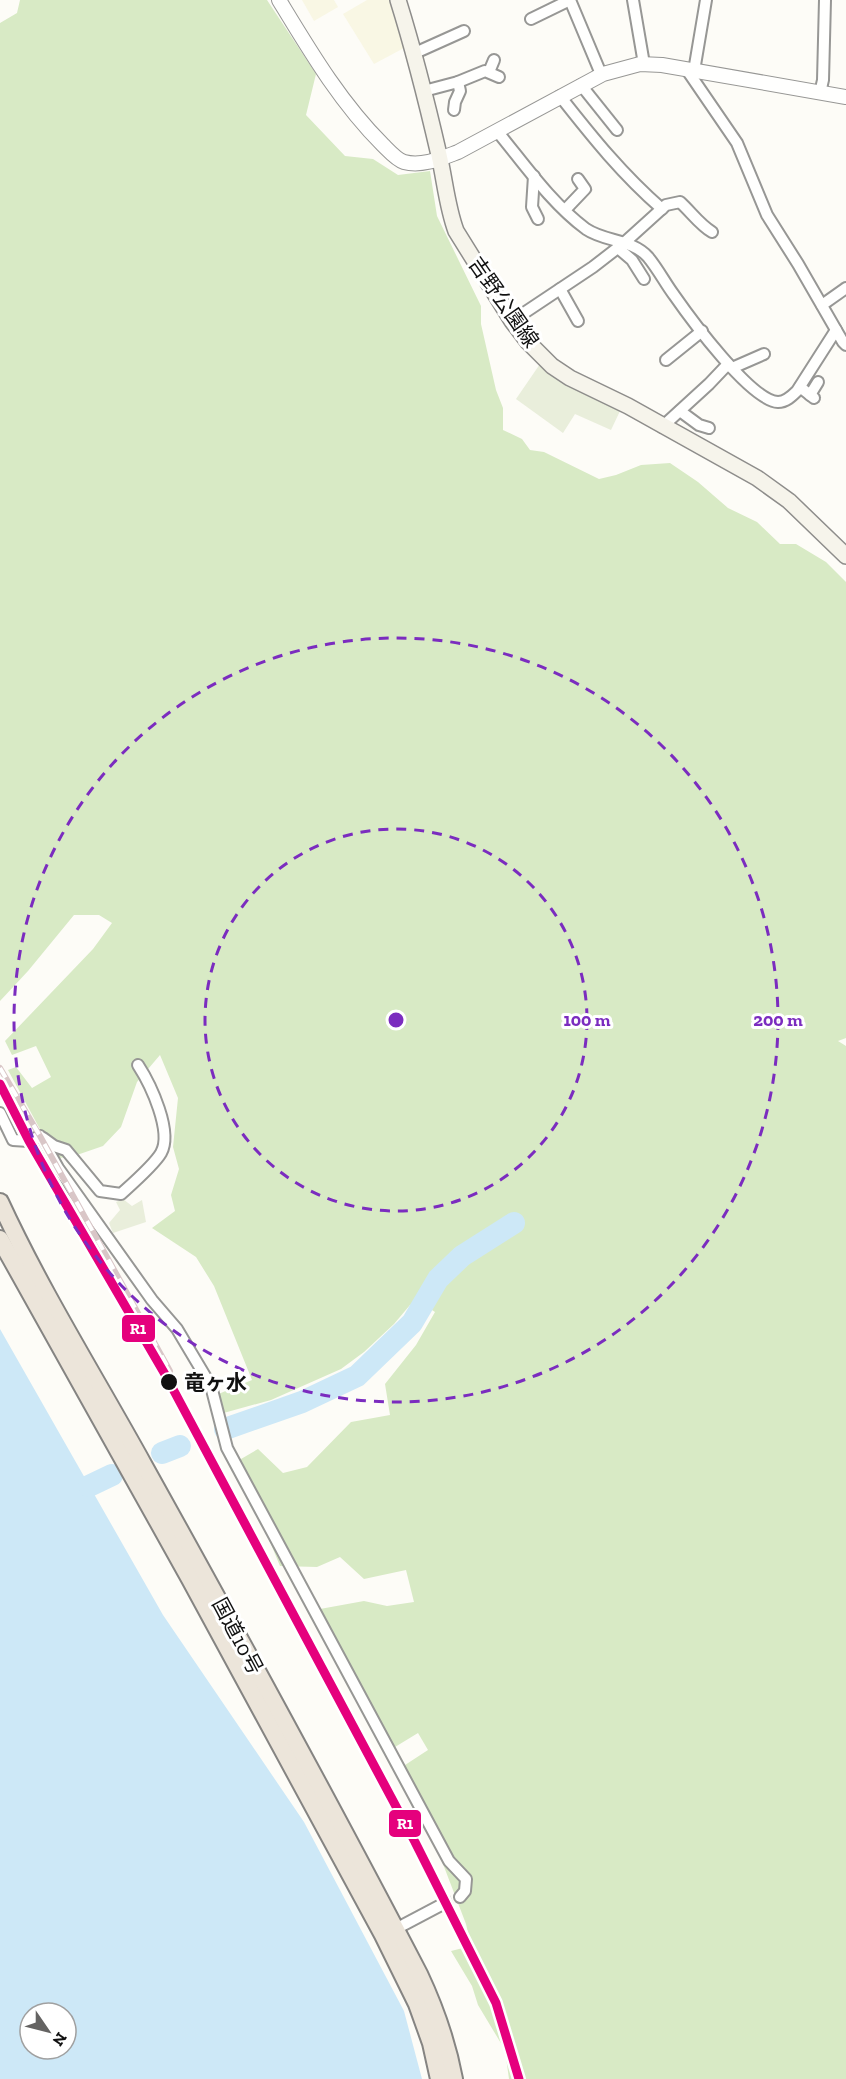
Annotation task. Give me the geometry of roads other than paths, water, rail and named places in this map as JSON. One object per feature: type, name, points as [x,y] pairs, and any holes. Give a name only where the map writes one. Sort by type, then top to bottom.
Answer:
[{"type":"highway","name":"国道10号","points":[[0,1202],[26,1258],[187,1543],[389,1932],[432,2043],[439,2079]]},
{"type":"highway","name":"国道10号","points":[[0,1239],[389,1932],[429,1995],[449,2053],[454,2079]]},
{"type":"main road","name":"吉野公園線","points":[[400,1],[440,159],[450,216],[471,258],[528,342],[552,366],[570,378],[628,406],[757,478],[789,501],[846,556]]},
{"type":"street","points":[[279,0],[326,76],[356,115],[402,162],[417,164],[458,152],[601,74],[644,64],[662,65],[846,97]]},
{"type":"street","points":[[531,18],[570,0],[601,74]]},
{"type":"street","points":[[633,0],[644,64]]},
{"type":"street","points":[[706,0],[691,70],[737,143],[767,215],[846,345]]},
{"type":"street","points":[[820,93],[823,80],[825,0]]},
{"type":"street","points":[[415,53],[464,31]]},
{"type":"street","points":[[424,91],[458,82],[485,71],[494,75],[495,60]]},
{"type":"street","points":[[454,110],[460,91],[458,82]]},
{"type":"street","points":[[581,85],[617,130]]},
{"type":"street","points":[[560,96],[632,183],[662,209]]},
{"type":"street","points":[[498,130],[534,176],[565,210],[589,231],[621,245],[635,247],[648,257],[730,366],[763,396],[777,402],[789,399],[800,387],[836,330]]},
{"type":"street","points":[[534,176],[532,207],[538,219]]},
{"type":"street","points":[[565,210],[585,189],[578,178]]},
{"type":"street","points":[[512,321],[621,245],[666,205],[680,202],[704,227],[712,232]]},
{"type":"street","points":[[621,245],[644,279]]},
{"type":"street","points":[[560,288],[578,321]]},
{"type":"street","points":[[822,305],[846,288]]},
{"type":"street","points":[[666,360],[702,331]]},
{"type":"street","points":[[662,427],[730,366],[764,354]]},
{"type":"street","points":[[800,387],[812,397],[818,382]]},
{"type":"street","points":[[680,411],[708,428]]},
{"type":"street","points":[[40,1136],[54,1146],[66,1150],[100,1191],[122,1194],[161,1154],[166,1137],[150,1088],[138,1065]]},
{"type":"street","points":[[0,1113],[13,1140],[30,1141],[40,1136]]},
{"type":"street","points":[[40,1136],[58,1168],[98,1225],[152,1300],[177,1329],[211,1386],[227,1448],[449,1861],[466,1879],[465,1891],[460,1897]]},
{"type":"street","points":[[389,1932],[443,1904]]},
{"type":"water","points":[[0,1329],[163,1615],[304,1822],[404,2011],[422,2079],[0,2079]]},
{"type":"waterway","points":[[225,1429],[302,1402],[357,1376],[412,1323],[438,1279],[462,1256],[514,1223]]},
{"type":"waterway","points":[[162,1453],[180,1446]]},
{"type":"waterway","points":[[89,1486],[112,1475]]},
{"type":"tunnel","points":[[443,1904],[460,1897]]},
{"type":"railway","points":[[0,1068],[170,1371]]},
{"type":"place","name":"竜ヶ水","points":[[169,1382]]}]
